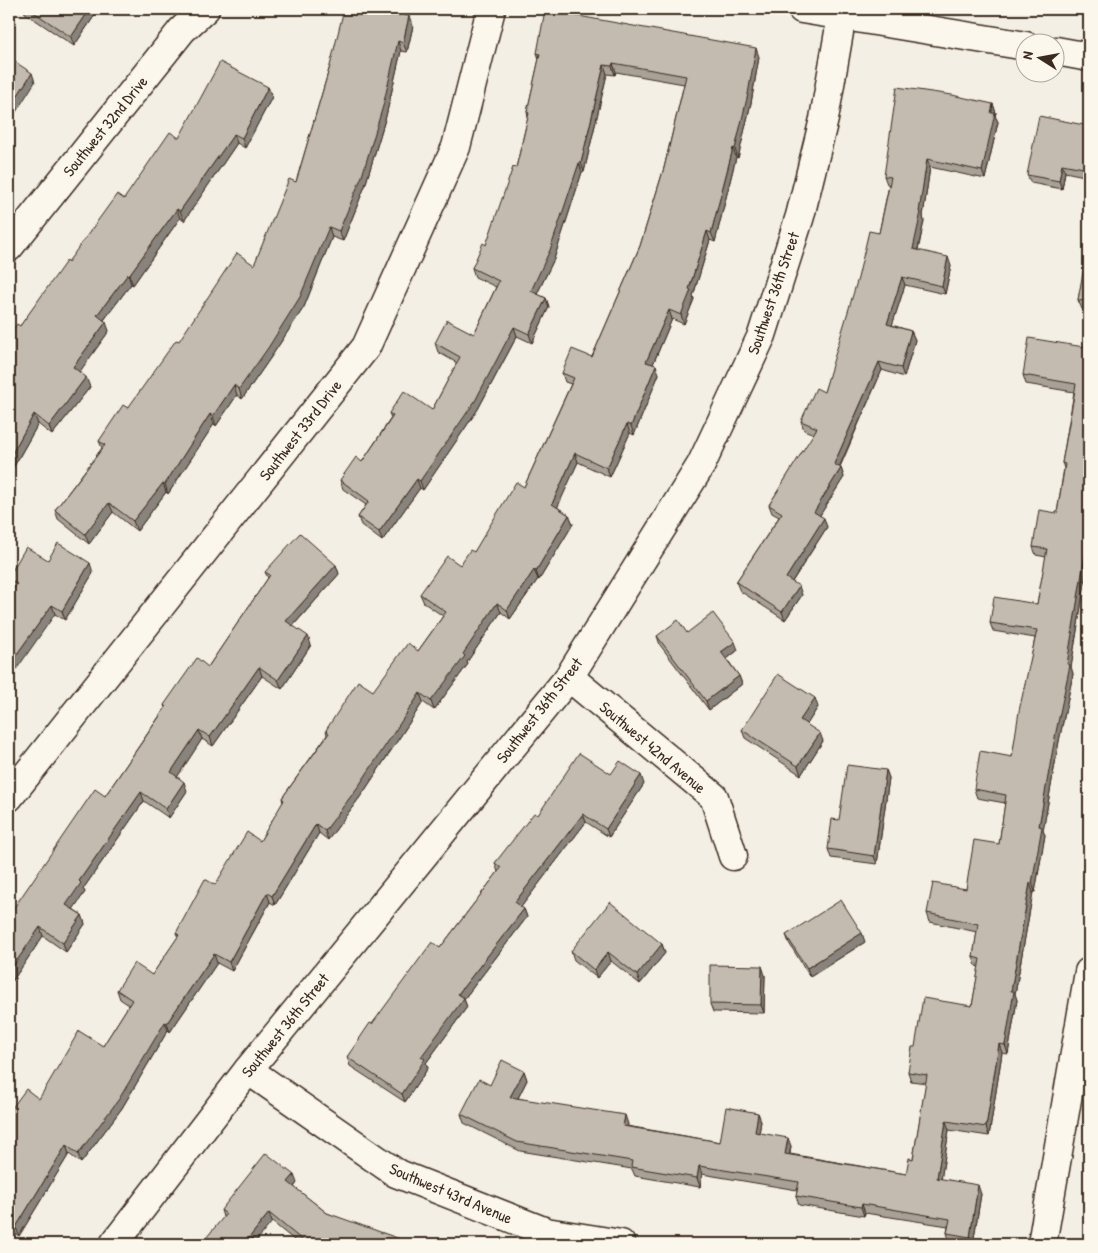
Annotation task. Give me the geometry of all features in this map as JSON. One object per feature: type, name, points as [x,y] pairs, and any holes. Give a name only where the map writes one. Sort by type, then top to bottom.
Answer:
[{"type":"street","name":"Southwest 32nd Drive","points":[[9,247],[182,30],[205,9]]},
{"type":"street","name":"Southwest 33rd Drive","points":[[9,797],[366,347],[456,147],[491,9]]},
{"type":"street","points":[[802,9],[842,12],[1016,44]]},
{"type":"street","name":"Southwest 36th Street","points":[[114,1244],[248,1070],[569,677],[701,466],[762,335],[800,216],[824,119],[842,12]]},
{"type":"street","points":[[1066,54],[1089,57]]},
{"type":"street","name":"Southwest 42nd Avenue","points":[[569,677],[714,797],[733,856]]},
{"type":"street","points":[[1042,1244],[1089,972]]},
{"type":"street","name":"Southwest 43rd Avenue","points":[[248,1070],[396,1173],[546,1232],[621,1244]]},
{"type":"building","points":[[29,9],[90,9],[71,37]]},
{"type":"building","points":[[344,9],[376,9],[409,16],[403,43],[398,41],[383,106],[362,176],[339,231],[329,227],[300,297],[268,348],[239,389],[234,385],[213,416],[210,414],[165,484],[163,483],[133,521],[109,503],[85,534],[55,510],[105,445],[99,441],[123,405],[128,408],[176,340],[179,341],[237,253],[254,265],[289,179],[296,182],[330,66]]},
{"type":"building","points":[[545,10],[756,48],[748,94],[735,149],[733,148],[711,233],[707,231],[689,289],[691,290],[681,315],[669,310],[646,362],[656,365],[631,426],[627,424],[607,468],[575,453],[552,504],[569,515],[536,571],[534,570],[507,610],[497,603],[463,654],[465,656],[431,701],[420,693],[360,784],[325,831],[316,824],[272,896],[267,893],[229,962],[214,954],[167,1023],[165,1022],[119,1099],[78,1154],[66,1145],[16,1227],[9,1223],[9,1112],[26,1089],[39,1099],[79,1031],[103,1046],[132,1000],[117,990],[134,963],[152,975],[179,935],[176,933],[205,879],[215,885],[247,832],[260,841],[284,800],[282,798],[329,733],[326,730],[358,681],[373,691],[408,643],[418,651],[446,612],[420,594],[447,556],[460,565],[470,550],[474,552],[516,482],[524,487],[574,378],[562,373],[572,349],[592,357],[640,246],[664,168],[686,76],[613,63],[612,66],[604,65],[581,163],[579,163],[550,250],[531,291],[546,298],[529,334],[514,327],[475,401],[420,481],[417,479],[379,532],[358,517],[369,501],[340,480],[356,457],[362,462],[393,416],[389,413],[404,391],[432,410],[460,357],[435,343],[447,320],[474,334],[499,281],[472,268],[483,243],[486,245],[513,167],[516,168],[540,54],[537,53]]},
{"type":"building","points":[[9,58],[32,73],[9,109]]},
{"type":"building","points":[[220,62],[268,87],[242,138],[234,134],[180,211],[177,209],[97,315],[106,322],[73,367],[86,377],[49,426],[34,414],[9,459],[9,335],[17,324],[20,326],[117,194],[124,199],[170,132],[179,138]]},
{"type":"building","points":[[897,87],[952,95],[993,104],[991,113],[995,113],[982,171],[927,159],[919,212],[921,212],[913,249],[948,257],[942,286],[902,277],[887,324],[911,331],[901,368],[879,362],[834,464],[841,468],[814,512],[824,518],[786,578],[799,586],[782,612],[736,582],[782,513],[769,505],[817,428],[801,421],[816,388],[824,392],[858,278],[869,231],[879,233],[891,177],[884,176]]},
{"type":"building","points":[[1039,116],[1089,126],[1089,169],[1062,164],[1059,181],[1027,175]]},
{"type":"building","points":[[1089,245],[1089,302],[1078,300]]},
{"type":"building","points":[[1089,313],[1089,549],[1088,556],[1085,555],[1067,664],[1070,665],[1056,732],[1039,826],[1042,827],[1011,991],[1014,991],[1005,1045],[999,1044],[986,1127],[946,1121],[937,1178],[978,1185],[970,1237],[947,1233],[950,1219],[862,1204],[861,1207],[796,1196],[799,1182],[699,1166],[697,1178],[631,1167],[632,1161],[517,1142],[461,1114],[479,1079],[490,1085],[502,1060],[524,1071],[510,1097],[625,1115],[623,1126],[720,1142],[726,1107],[758,1113],[755,1132],[788,1138],[785,1154],[906,1174],[909,1158],[913,1159],[927,1075],[908,1072],[912,1047],[915,1047],[923,998],[972,1006],[980,959],[973,957],[978,924],[927,913],[933,883],[966,889],[974,840],[999,844],[1006,795],[974,789],[980,751],[1012,757],[1019,711],[1037,630],[990,623],[994,597],[1037,604],[1047,549],[1033,547],[1039,510],[1057,513],[1065,464],[1062,463],[1076,384],[1023,375],[1029,338],[1084,347]]},
{"type":"building","points":[[300,533],[336,565],[286,621],[308,636],[278,680],[259,667],[210,737],[199,730],[171,772],[184,782],[166,809],[141,792],[79,881],[81,883],[66,905],[82,915],[63,943],[40,927],[9,972],[9,915],[95,789],[105,796],[197,658],[208,667],[270,575],[265,572]]},
{"type":"building","points":[[58,543],[90,563],[62,611],[52,605],[9,665],[9,596],[17,584],[9,579],[9,576],[26,547],[48,560]]},
{"type":"building","points":[[713,613],[735,642],[721,652],[739,676],[706,701],[657,636],[678,620],[687,633]]},
{"type":"building","points":[[778,674],[815,698],[800,720],[820,733],[798,766],[742,730]]},
{"type":"building","points":[[579,753],[611,774],[620,761],[641,775],[606,829],[583,814],[515,902],[524,909],[458,994],[464,998],[421,1057],[425,1059],[402,1094],[347,1057],[370,1023],[372,1024],[432,942],[440,948],[501,868],[495,863],[534,813],[538,815]]},
{"type":"building","points":[[847,765],[886,770],[874,856],[828,849],[832,819],[839,820]]},
{"type":"building","points":[[841,900],[862,933],[807,968],[786,935]]},
{"type":"building","points":[[610,902],[662,944],[637,975],[608,952],[594,970],[571,951]]},
{"type":"building","points":[[710,965],[762,966],[761,1005],[710,1004]]},
{"type":"building","points":[[266,1153],[294,1175],[288,1182],[327,1213],[400,1239],[398,1244],[307,1244],[269,1213],[244,1244],[201,1244],[226,1214],[221,1210]]}]
